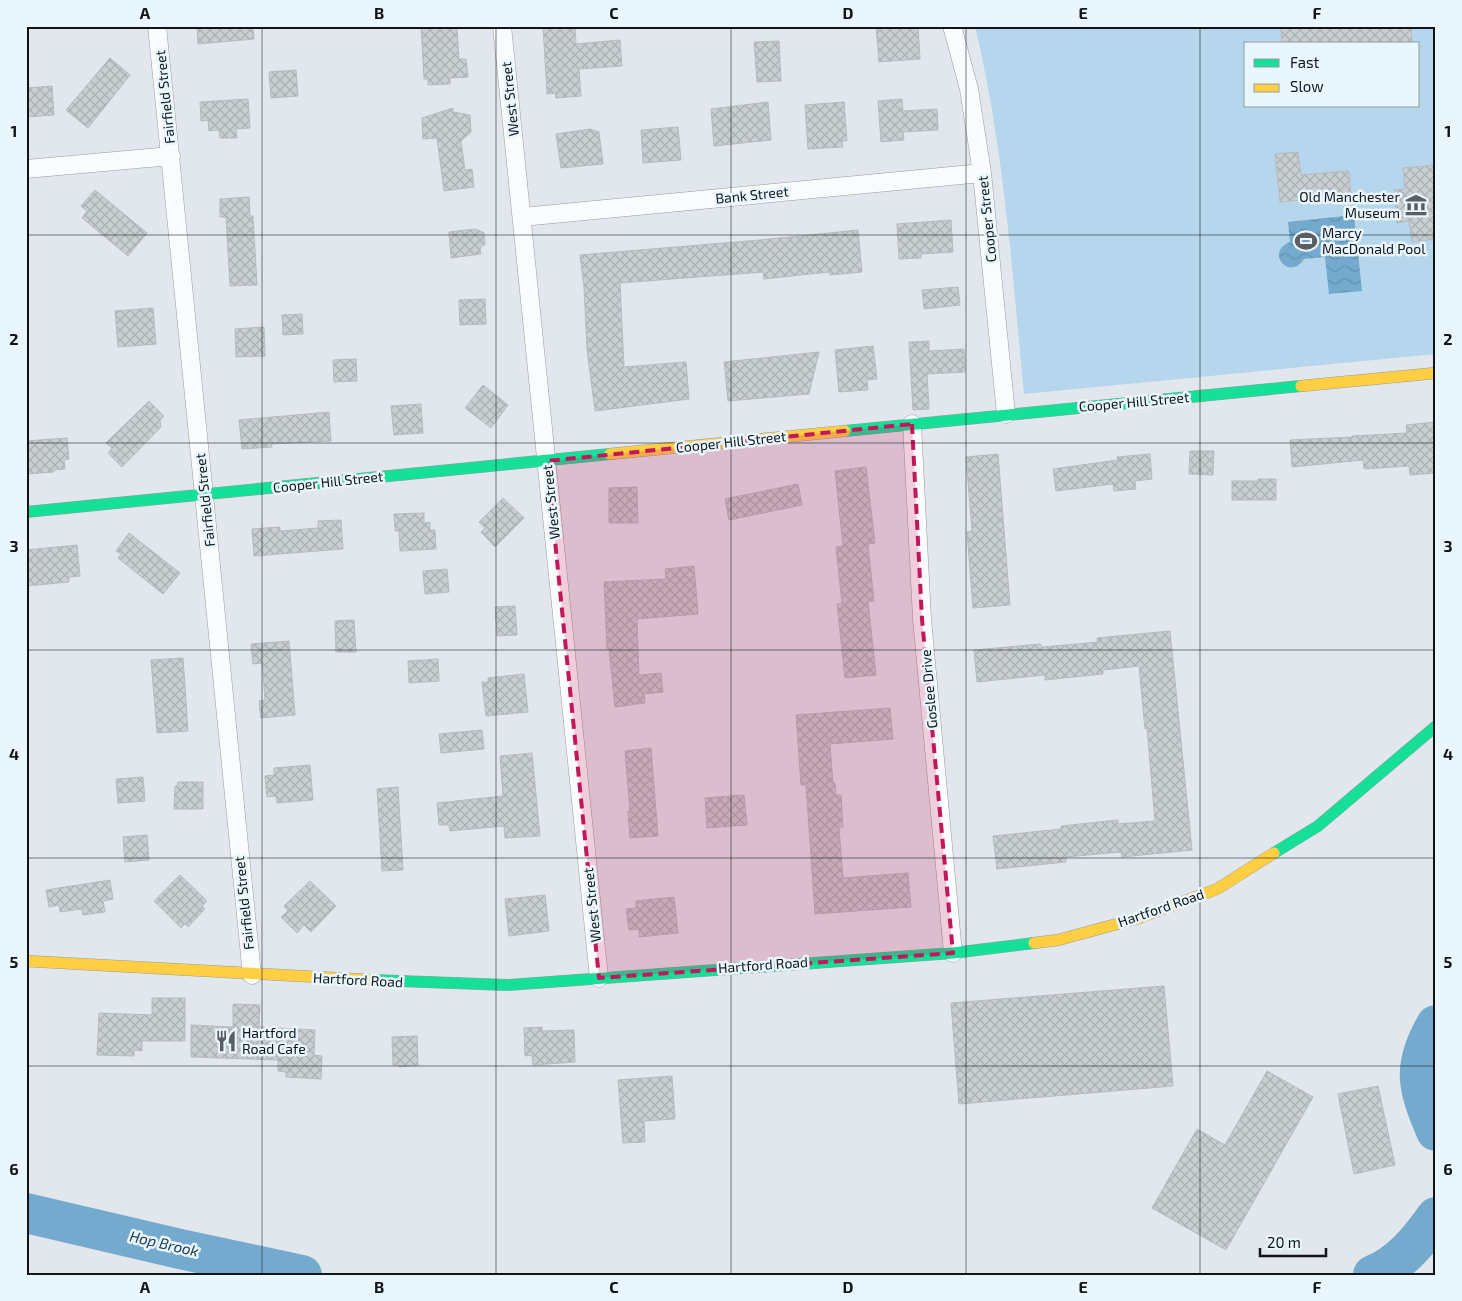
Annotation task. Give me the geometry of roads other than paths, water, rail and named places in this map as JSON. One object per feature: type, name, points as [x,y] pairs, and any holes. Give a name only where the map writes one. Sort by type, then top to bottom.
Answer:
[{"type":"main road","name":"Cooper Hill Street","points":[[26,512],[1436,373]]},
{"type":"main road","name":"Hartford Road","points":[[26,961],[252,975],[507,985],[953,953],[1058,940],[1139,918],[1216,889],[1318,826],[1436,726]]},
{"type":"street","name":"Fairfield Street","points":[[158,26],[252,975]]},
{"type":"street","name":"West Street","points":[[502,26],[599,978]]},
{"type":"street","name":"Cooper Street","points":[[952,26],[969,89],[982,172],[1006,414]]},
{"type":"street","points":[[26,169],[171,156]]},
{"type":"street","name":"Bank Street","points":[[522,218],[982,172]]},
{"type":"street","name":"Goslee Drive","points":[[912,424],[922,619],[953,953]]},
{"type":"water","points":[[1354,215],[1362,291],[1329,294],[1325,257],[1304,259],[1298,265],[1292,267],[1282,263],[1279,258],[1279,252],[1290,242],[1288,222]]},
{"type":"waterway","name":"Hop Brook","points":[[1436,1025],[1428,1040],[1420,1066],[1421,1090],[1436,1131]]},
{"type":"waterway","name":"Hop Brook","points":[[26,1213],[302,1275]]},
{"type":"waterway","name":"Hop Brook","points":[[1373,1275],[1392,1265],[1408,1251],[1436,1217]]},
{"type":"place","name":"Old Manchester Museum","points":[[1416,205]]},
{"type":"place","name":"Marcy MacDonald Pool","points":[[1306,241]]},
{"type":"place","name":"Hartford Road Cafe","points":[[226,1041]]}]
